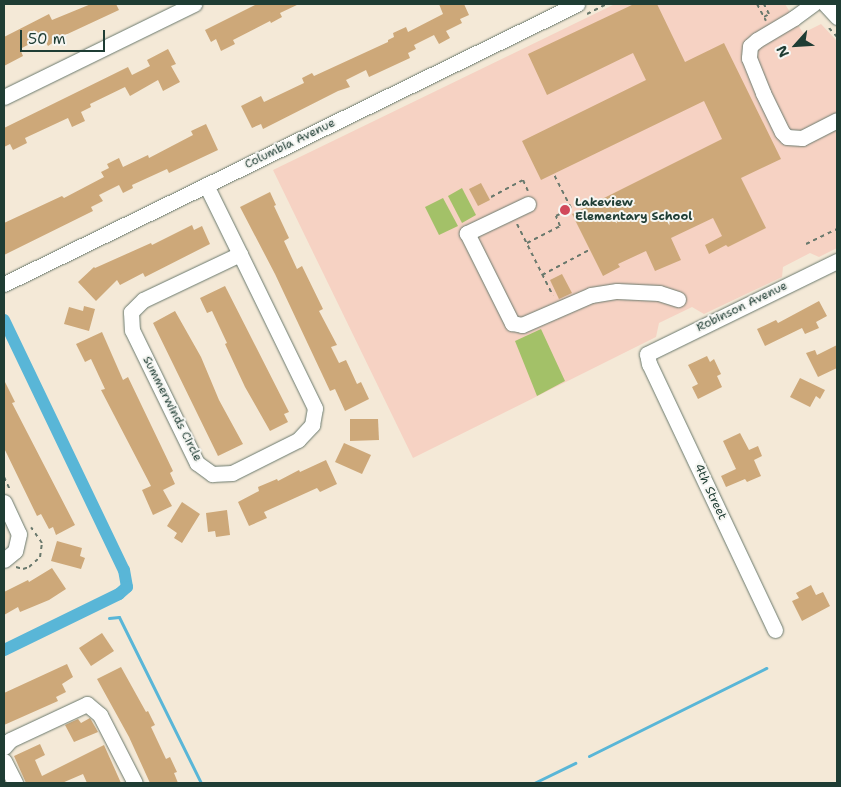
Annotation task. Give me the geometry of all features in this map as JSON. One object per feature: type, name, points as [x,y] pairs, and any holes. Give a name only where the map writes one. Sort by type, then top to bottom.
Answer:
[{"type":"street","points":[[4,97],[174,8],[194,4]]},
{"type":"street","name":"Columbia Avenue","points":[[4,284],[577,4]]},
{"type":"street","points":[[813,4],[794,18],[757,40],[750,46],[749,58],[763,93],[782,132],[787,137],[802,138],[837,120]]},
{"type":"street","points":[[825,4],[837,17]]},
{"type":"street","name":"Summerwinds Circle","points":[[206,186],[240,254],[315,408],[312,426],[298,440],[232,473],[212,474],[197,462],[132,330],[131,312],[143,300],[240,254]]},
{"type":"street","points":[[529,200],[467,233],[512,323],[522,325],[592,295],[617,291],[659,293],[678,299]]},
{"type":"street","name":"Robinson Avenue","points":[[647,354],[837,261]]},
{"type":"street","name":"4th Street","points":[[647,354],[649,364],[775,630]]},
{"type":"street","points":[[4,502],[19,534],[15,551],[4,560]]},
{"type":"street","points":[[4,747],[10,740],[87,704],[100,715],[135,783]]},
{"type":"street","points":[[4,760],[14,783]]},
{"type":"path","points":[[757,4],[764,17],[769,14],[764,4]]},
{"type":"path","points":[[527,243],[560,226],[556,216],[571,208],[554,174]]},
{"type":"path","points":[[491,197],[523,180],[529,200]]},
{"type":"path","points":[[515,221],[554,298]]},
{"type":"path","points":[[806,244],[837,229]]},
{"type":"path","points":[[542,275],[589,250]]},
{"type":"shaded area","name":"Lakeview Elementary School","points":[[615,4],[785,4],[803,33],[821,24],[837,41],[837,248],[819,257],[810,253],[783,267],[782,277],[704,314],[692,307],[659,323],[656,337],[413,458],[273,170]]},
{"type":"green space","points":[[462,188],[476,215],[462,223],[448,196]]},
{"type":"green space","points":[[443,198],[458,226],[439,235],[425,207]]},
{"type":"green space","points":[[541,329],[565,381],[537,396],[515,341]]},
{"type":"building","points":[[91,4],[116,4],[119,10],[61,37],[48,46],[43,37],[20,49],[23,56],[4,66],[4,37],[49,14],[52,20]]},
{"type":"building","points":[[257,4],[299,4],[280,13],[282,17],[271,23],[270,21],[233,40],[235,44],[221,51],[216,39],[211,42],[205,30]]},
{"type":"building","points":[[439,4],[464,4],[469,15],[460,19],[462,23],[446,31],[450,38],[439,44],[434,35],[414,45],[416,49],[408,53],[410,58],[369,77],[366,70],[346,80],[350,87],[338,91],[263,129],[261,124],[252,128],[241,106],[261,96],[264,102],[304,83],[302,78],[312,73],[314,76],[388,42],[388,40],[394,37],[393,33],[406,27],[408,32],[443,14]]},
{"type":"building","points":[[634,4],[657,4],[685,62],[724,43],[781,159],[741,178],[766,228],[728,247],[726,245],[709,254],[705,245],[722,236],[713,218],[671,238],[681,260],[655,271],[646,251],[618,264],[620,267],[603,276],[572,214],[722,139],[704,101],[541,180],[522,141],[646,80],[633,53],[547,95],[528,54]]},
{"type":"building","points":[[168,49],[176,64],[171,66],[180,82],[163,91],[158,80],[130,96],[125,87],[90,104],[91,107],[81,112],[85,121],[72,127],[68,118],[25,138],[27,143],[13,150],[10,144],[4,147],[4,128],[128,67],[132,75],[150,66],[147,60]]},
{"type":"building","points":[[206,124],[218,150],[169,173],[167,169],[132,185],[133,188],[123,193],[119,185],[99,195],[103,201],[91,207],[93,211],[4,255],[4,223],[62,196],[64,198],[104,177],[101,172],[109,168],[107,164],[119,158],[123,167],[148,155],[149,158],[193,135],[191,131]]},
{"type":"building","points":[[481,183],[490,200],[478,206],[469,189]]},
{"type":"building","points":[[270,192],[276,205],[274,206],[289,238],[284,241],[297,269],[302,266],[323,309],[319,311],[337,345],[331,347],[339,363],[346,360],[357,384],[361,382],[369,399],[345,411],[335,389],[330,391],[275,274],[240,207]]},
{"type":"building","points":[[192,225],[194,230],[202,226],[210,244],[145,277],[143,273],[120,285],[117,280],[96,301],[78,282],[94,267],[151,243],[152,245]]},
{"type":"building","points":[[562,274],[572,293],[559,299],[550,280]]},
{"type":"building","points":[[225,286],[289,412],[284,414],[288,422],[270,431],[245,387],[212,311],[207,313],[200,298]]},
{"type":"building","points":[[819,301],[827,316],[816,322],[819,328],[805,334],[802,328],[765,346],[757,329],[776,320],[778,323]]},
{"type":"building","points":[[84,306],[95,309],[89,331],[64,324],[69,307],[83,311]]},
{"type":"building","points":[[175,311],[201,357],[219,400],[243,444],[218,456],[153,323]]},
{"type":"building","points":[[102,332],[123,380],[128,377],[173,471],[170,473],[175,484],[163,490],[172,506],[153,515],[142,490],[151,486],[101,390],[105,389],[91,359],[85,362],[76,344]]},
{"type":"building","points":[[837,345],[837,368],[818,377],[806,353],[815,350],[817,355]]},
{"type":"building","points":[[707,356],[710,362],[714,359],[721,374],[717,376],[722,387],[698,399],[692,387],[698,384],[688,365]]},
{"type":"building","points":[[800,378],[825,390],[820,399],[816,396],[810,407],[790,397]]},
{"type":"building","points":[[4,380],[15,402],[12,403],[75,525],[56,535],[53,527],[49,529],[41,514],[37,516],[4,448]]},
{"type":"building","points":[[350,419],[378,419],[379,440],[350,441]]},
{"type":"building","points":[[740,433],[749,450],[758,446],[762,456],[754,460],[761,476],[747,482],[745,479],[726,487],[721,476],[736,469],[723,441]]},
{"type":"building","points":[[344,443],[371,455],[362,474],[335,462]]},
{"type":"building","points":[[326,460],[337,484],[320,492],[317,488],[264,512],[267,518],[249,526],[238,502],[259,491],[258,487],[277,479],[278,481],[299,470],[300,472]]},
{"type":"building","points":[[182,502],[200,514],[182,543],[174,538],[177,533],[167,526]]},
{"type":"building","points":[[227,510],[230,535],[216,537],[215,531],[208,532],[206,513]]},
{"type":"building","points":[[57,541],[82,548],[80,556],[85,558],[81,569],[51,561]]},
{"type":"building","points":[[52,568],[66,589],[49,600],[20,612],[18,607],[4,615],[4,592],[28,580],[29,582]]},
{"type":"building","points":[[811,585],[816,595],[823,592],[830,606],[802,621],[792,601],[799,598],[796,593]]},
{"type":"building","points":[[102,633],[114,651],[91,666],[79,648]]},
{"type":"building","points":[[67,664],[73,677],[62,684],[66,692],[56,697],[58,701],[4,725],[4,693]]},
{"type":"building","points":[[121,667],[155,725],[151,727],[166,759],[170,757],[177,772],[174,773],[178,783],[150,783],[129,737],[97,679]]},
{"type":"building","points":[[90,718],[98,732],[74,742],[65,725],[78,719],[81,723]]},
{"type":"building","points":[[40,744],[45,755],[35,760],[42,776],[104,745],[121,783],[87,783],[83,774],[62,783],[26,783],[14,756]]},
{"type":"waterway","points":[[4,320],[124,570],[127,587],[119,594],[4,650]]},
{"type":"waterway","points":[[109,618],[119,617],[201,783]]},
{"type":"waterway","points":[[589,756],[766,668]]},
{"type":"waterway","points":[[534,783],[575,763]]},
{"type":"place","name":"Lakeview Elementary School","points":[[565,210]]}]
